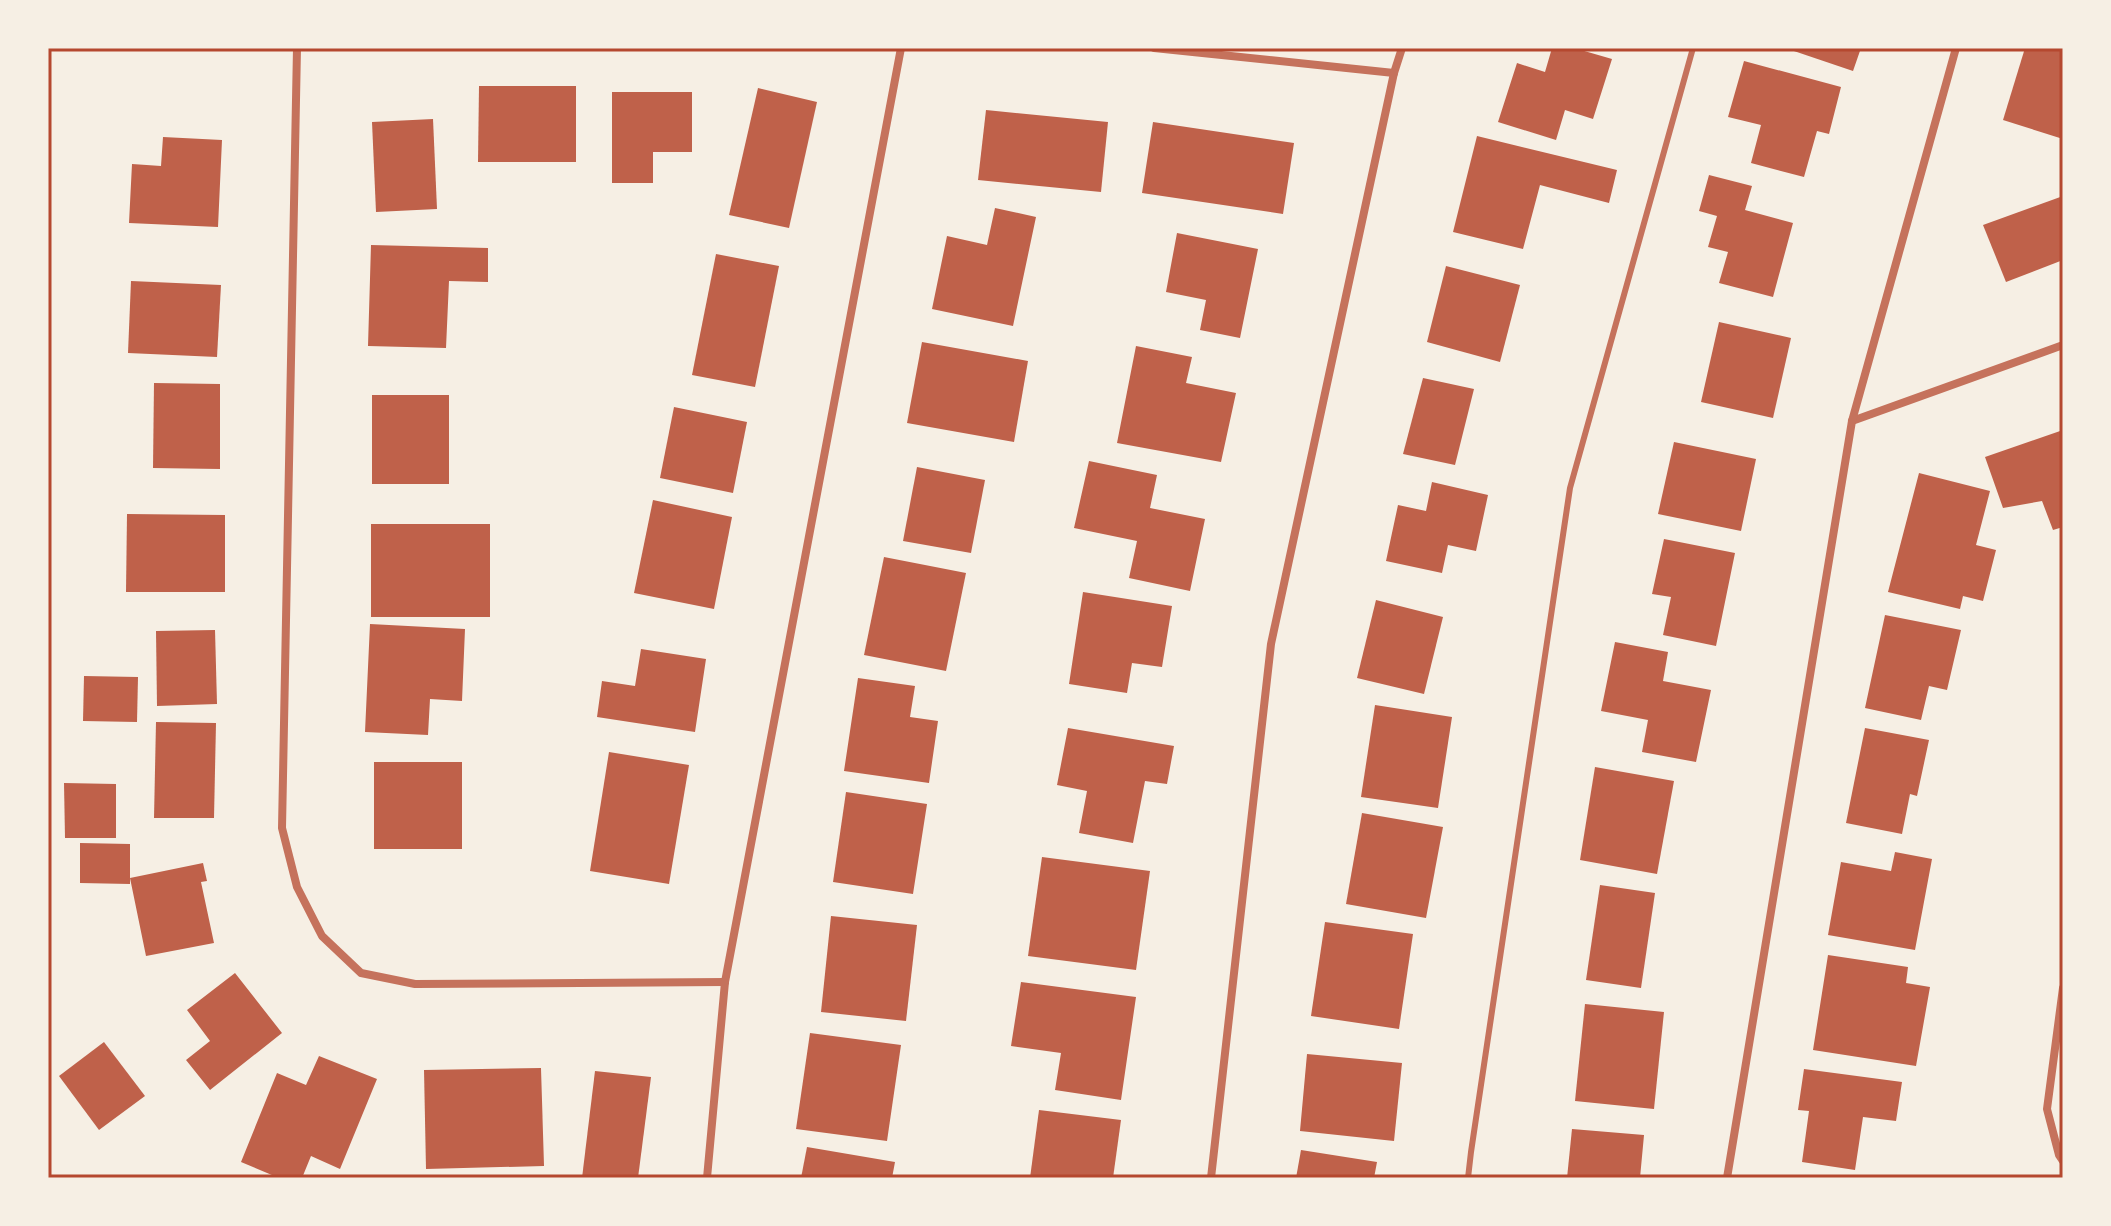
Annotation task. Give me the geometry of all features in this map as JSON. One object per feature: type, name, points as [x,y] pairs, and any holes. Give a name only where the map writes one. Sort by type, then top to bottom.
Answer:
[{"type":"street","points":[[297,48],[282,828],[297,887],[322,936],[361,973],[415,984],[725,982]]},
{"type":"street","points":[[707,1178],[725,982],[901,48]]},
{"type":"street","points":[[1154,48],[1394,73]]},
{"type":"street","points":[[1211,1178],[1271,644],[1394,73],[1402,48]]},
{"type":"street","points":[[1727,1178],[1852,421],[1956,48]]},
{"type":"street","points":[[1852,421],[2063,345]]},
{"type":"street","points":[[2063,988],[2047,1109],[2063,1161]]},
{"type":"lane","points":[[1468,1178],[1570,488],[1693,48]]},
{"type":"building","points":[[1552,48],[1574,48],[1612,59],[1593,119],[1565,110],[1556,140],[1498,122],[1517,63],[1545,72]]},
{"type":"building","points":[[1785,48],[1861,48],[1853,71]]},
{"type":"building","points":[[2025,48],[2063,48],[2063,139],[2003,120]]},
{"type":"building","points":[[1744,61],[1841,87],[1829,134],[1817,131],[1804,177],[1751,163],[1761,125],[1728,117]]},
{"type":"building","points":[[479,86],[576,86],[576,162],[478,162]]},
{"type":"building","points":[[758,88],[817,102],[789,228],[729,215]]},
{"type":"building","points":[[612,92],[692,92],[692,152],[653,152],[653,183],[612,183]]},
{"type":"building","points":[[986,110],[1108,122],[1101,192],[978,180]]},
{"type":"building","points":[[433,119],[437,209],[376,212],[372,122]]},
{"type":"building","points":[[1153,122],[1294,143],[1283,214],[1142,193]]},
{"type":"building","points":[[1477,136],[1617,170],[1609,203],[1540,185],[1523,249],[1453,232]]},
{"type":"building","points":[[163,137],[222,140],[218,227],[129,223],[132,164],[161,166]]},
{"type":"building","points":[[1709,175],[1752,186],[1745,210],[1793,223],[1773,297],[1719,283],[1728,252],[1708,247],[1717,216],[1699,211]]},
{"type":"building","points":[[2063,196],[2063,260],[2006,282],[1983,225]]},
{"type":"building","points":[[995,208],[1036,217],[1013,326],[932,309],[947,236],[987,245]]},
{"type":"building","points":[[1177,233],[1258,249],[1240,338],[1200,330],[1206,300],[1166,292]]},
{"type":"building","points":[[371,245],[488,248],[488,282],[449,281],[446,348],[368,346]]},
{"type":"building","points":[[716,254],[779,266],[755,387],[692,375]]},
{"type":"building","points":[[1446,266],[1520,285],[1500,362],[1427,342]]},
{"type":"building","points":[[131,281],[221,285],[217,357],[128,353]]},
{"type":"building","points":[[1719,322],[1791,338],[1773,418],[1701,402]]},
{"type":"building","points":[[922,342],[1028,361],[1014,442],[907,423]]},
{"type":"building","points":[[1136,346],[1192,357],[1186,383],[1236,393],[1221,462],[1117,443]]},
{"type":"building","points":[[1423,378],[1474,389],[1455,465],[1403,454]]},
{"type":"building","points":[[154,383],[220,384],[220,469],[153,468]]},
{"type":"building","points":[[372,395],[449,395],[449,484],[372,484]]},
{"type":"building","points":[[674,407],[747,422],[733,493],[660,478]]},
{"type":"building","points":[[2063,430],[2063,527],[2053,530],[2042,501],[2003,508],[1985,457]]},
{"type":"building","points":[[1674,442],[1756,459],[1741,531],[1658,514]]},
{"type":"building","points":[[1089,461],[1157,475],[1150,508],[1205,519],[1190,591],[1129,578],[1137,541],[1074,528]]},
{"type":"building","points":[[917,467],[985,480],[971,553],[903,541]]},
{"type":"building","points":[[1919,473],[1990,491],[1976,545],[1996,550],[1983,601],[1963,596],[1960,609],[1888,592]]},
{"type":"building","points":[[1432,482],[1488,495],[1476,551],[1448,545],[1442,573],[1386,561],[1398,505],[1426,511]]},
{"type":"building","points":[[653,500],[732,517],[714,609],[634,593]]},
{"type":"building","points":[[127,514],[225,515],[225,592],[126,592]]},
{"type":"building","points":[[371,524],[490,524],[490,617],[371,617]]},
{"type":"building","points":[[1664,539],[1735,553],[1716,646],[1663,635],[1671,597],[1652,594]]},
{"type":"building","points":[[884,557],[966,573],[946,671],[864,655]]},
{"type":"building","points":[[1083,592],[1172,606],[1162,667],[1132,663],[1127,693],[1069,684]]},
{"type":"building","points":[[1376,600],[1443,617],[1424,694],[1357,678]]},
{"type":"building","points":[[1885,615],[1961,630],[1947,690],[1929,686],[1921,720],[1865,708]]},
{"type":"building","points":[[370,624],[465,629],[462,701],[430,699],[428,735],[365,732]]},
{"type":"building","points":[[215,630],[217,704],[157,706],[156,631]]},
{"type":"building","points":[[1615,642],[1668,652],[1663,681],[1711,690],[1696,762],[1642,752],[1648,720],[1601,711]]},
{"type":"building","points":[[641,649],[706,659],[695,732],[597,717],[602,681],[635,686]]},
{"type":"building","points":[[84,676],[138,677],[137,722],[83,721]]},
{"type":"building","points":[[858,678],[915,686],[910,717],[938,721],[929,783],[844,771]]},
{"type":"building","points":[[1375,705],[1452,717],[1438,808],[1361,797]]},
{"type":"building","points":[[156,722],[216,723],[214,818],[154,818]]},
{"type":"building","points":[[1068,728],[1174,746],[1167,784],[1145,781],[1133,843],[1079,833],[1087,791],[1057,785]]},
{"type":"building","points":[[1865,728],[1929,740],[1917,796],[1910,794],[1902,834],[1846,823]]},
{"type":"building","points":[[609,752],[689,765],[669,884],[590,871]]},
{"type":"building","points":[[374,762],[462,762],[462,849],[374,849]]},
{"type":"building","points":[[1595,767],[1674,781],[1657,874],[1580,860]]},
{"type":"building","points":[[64,783],[116,784],[116,838],[65,838]]},
{"type":"building","points":[[846,792],[927,804],[913,894],[833,882]]},
{"type":"building","points":[[1362,813],[1443,827],[1426,918],[1346,904]]},
{"type":"building","points":[[80,843],[130,844],[130,884],[80,883]]},
{"type":"building","points":[[1895,852],[1932,859],[1915,950],[1828,935],[1841,862],[1891,871]]},
{"type":"building","points":[[1042,857],[1150,871],[1136,970],[1028,956]]},
{"type":"building","points":[[203,863],[207,881],[201,882],[214,943],[146,956],[130,878]]},
{"type":"building","points":[[1600,885],[1655,893],[1641,988],[1586,980]]},
{"type":"building","points":[[831,916],[917,925],[906,1021],[821,1012]]},
{"type":"building","points":[[1325,922],[1413,934],[1399,1029],[1311,1016]]},
{"type":"building","points":[[1828,955],[1908,967],[1906,983],[1930,987],[1916,1066],[1813,1050]]},
{"type":"building","points":[[235,973],[282,1033],[210,1090],[186,1060],[210,1041],[187,1010]]},
{"type":"building","points":[[1021,982],[1136,997],[1121,1100],[1055,1090],[1061,1053],[1011,1046]]},
{"type":"building","points":[[1585,1004],[1664,1012],[1654,1109],[1575,1101]]},
{"type":"building","points":[[810,1033],[901,1045],[887,1141],[796,1129]]},
{"type":"building","points":[[104,1042],[145,1096],[99,1130],[59,1076]]},
{"type":"building","points":[[1307,1054],[1402,1063],[1394,1141],[1300,1131]]},
{"type":"building","points":[[319,1056],[377,1079],[340,1169],[311,1156],[302,1178],[279,1178],[241,1162],[277,1073],[306,1085]]},
{"type":"building","points":[[541,1068],[544,1166],[426,1169],[424,1070]]},
{"type":"building","points":[[1804,1069],[1902,1082],[1896,1121],[1863,1117],[1855,1170],[1802,1162],[1809,1111],[1798,1110]]},
{"type":"building","points":[[595,1071],[651,1077],[638,1178],[582,1178]]},
{"type":"building","points":[[1039,1110],[1121,1120],[1113,1178],[1030,1178]]},
{"type":"building","points":[[1572,1129],[1644,1135],[1640,1178],[1567,1178]]},
{"type":"building","points":[[807,1147],[895,1162],[892,1178],[801,1178]]},
{"type":"building","points":[[1301,1150],[1377,1162],[1374,1178],[1296,1178]]}]
